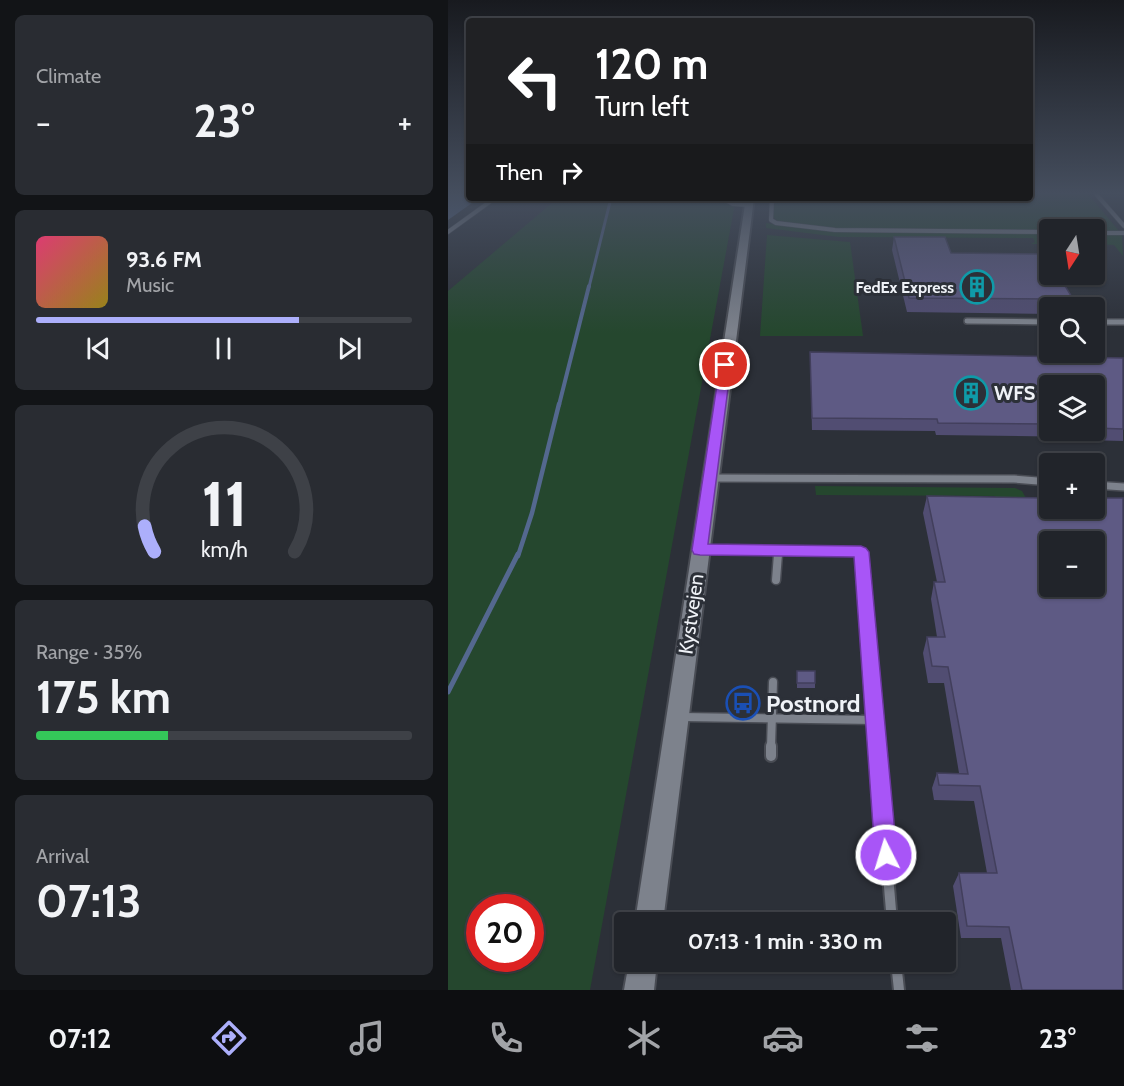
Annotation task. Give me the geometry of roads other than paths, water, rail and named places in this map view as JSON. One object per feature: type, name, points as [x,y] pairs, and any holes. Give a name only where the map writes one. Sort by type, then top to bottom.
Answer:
[{"type":"street","name":"Kystvejen","points":[[650,912],[743,240]]},
{"type":"street","points":[[639,990],[642,972]]},
{"type":"lane","points":[[967,321],[1039,322]]},
{"type":"lane","points":[[1105,322],[1123,322]]},
{"type":"lane","points":[[709,478],[1002,479],[1039,481]]},
{"type":"lane","points":[[1105,485],[1123,486]]},
{"type":"lane","points":[[700,550],[861,552],[891,912]]},
{"type":"lane","points":[[776,580],[778,551]]},
{"type":"lane","points":[[771,756],[773,682]]},
{"type":"lane","points":[[677,717],[874,720]]},
{"type":"lane","points":[[897,972],[899,990]]},
{"type":"waterway","points":[[589,287],[601,240]]},
{"type":"waterway","points":[[559,405],[589,286]]},
{"type":"waterway","points":[[518,556],[532,513],[559,404]]},
{"type":"waterway","points":[[448,692],[518,554]]},
{"type":"place","name":"FedEx Express","points":[[977,287]]},
{"type":"place","name":"WFS","points":[[971,393]]},
{"type":"place","name":"Postnord","points":[[743,703]]}]
